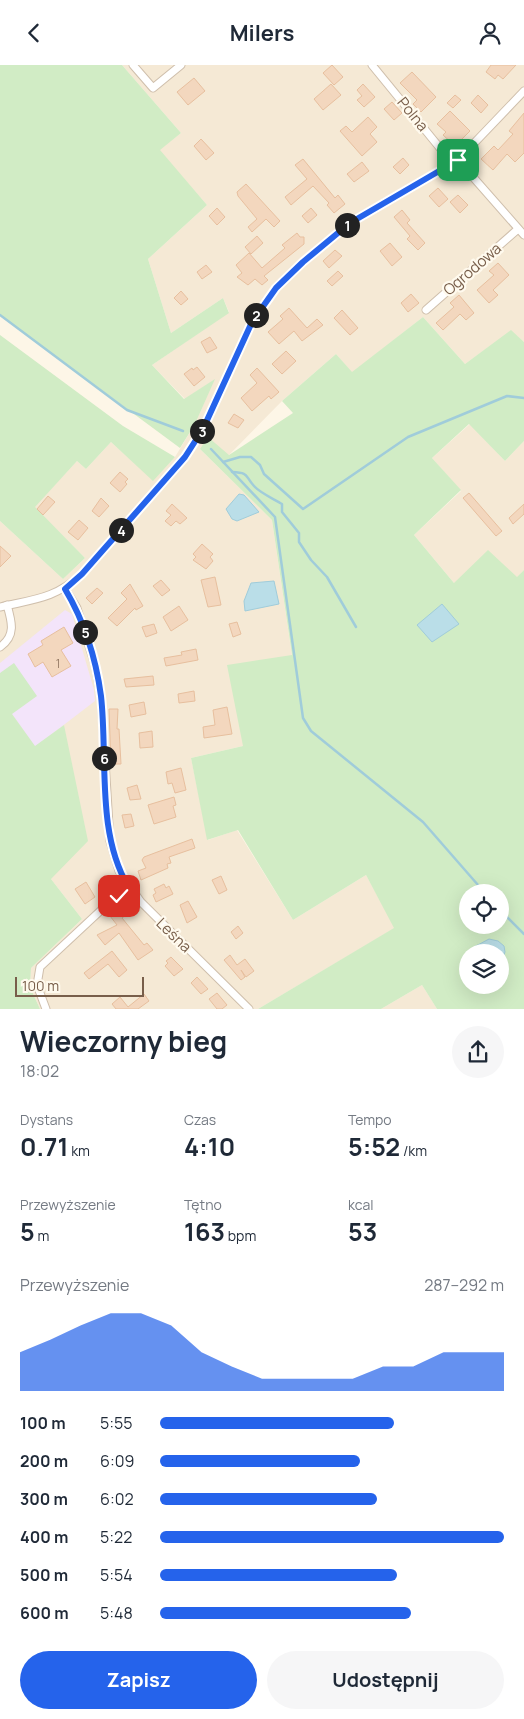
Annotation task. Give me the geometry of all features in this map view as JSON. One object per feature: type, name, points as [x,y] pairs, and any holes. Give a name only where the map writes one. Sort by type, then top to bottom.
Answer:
[{"type":"street","points":[[133,65],[153,88],[181,65]]},
{"type":"street","name":"Polna","points":[[372,65],[455,162],[524,235]]},
{"type":"street","points":[[0,647],[8,640],[12,631],[3,606],[45,597],[65,589],[82,574],[185,457],[203,429],[252,322],[276,288],[303,262],[350,223],[455,162],[524,91]]},
{"type":"street","name":"Ogrodowa","points":[[426,310],[518,229]]},
{"type":"street","name":"Leśna","points":[[65,589],[77,608],[95,665],[100,696],[110,841],[119,871],[141,902],[249,1009]]},
{"type":"street","points":[[46,1009],[37,985],[40,967],[128,886]]},
{"type":"shaded area","points":[[122,65],[524,65],[524,342],[511,331],[465,364],[423,317],[352,373],[336,354],[282,401],[229,455],[200,449],[272,520],[292,656],[243,746],[191,758],[208,840],[237,830],[293,920],[366,875],[395,928],[258,1009],[40,1009],[30,987],[31,968],[82,919],[51,879],[64,725],[35,747],[0,697],[0,521],[63,579],[85,558],[34,507],[77,461],[86,469],[111,442],[153,480],[175,457],[195,424],[214,380],[185,399],[152,365],[229,312],[223,298],[171,333],[148,259],[207,205],[159,150],[181,133]]},
{"type":"shaded area","points":[[470,424],[505,461],[524,441],[524,570],[517,578],[454,583],[414,535],[461,491],[432,458]]},
{"type":"shaded area","points":[[65,610],[72,614],[94,690],[95,701],[35,747],[0,697],[0,663]]},
{"type":"shaded area","points":[[422,985],[437,1009],[381,1009]]},
{"type":"green space","points":[[0,65],[122,65],[181,133],[160,150],[207,205],[148,259],[171,333],[223,298],[229,313],[152,365],[184,399],[215,379],[195,424],[180,448],[0,315]]},
{"type":"green space","points":[[423,317],[465,364],[511,330],[524,342],[524,441],[505,461],[469,424],[432,458],[461,490],[414,535],[454,583],[488,550],[517,577],[524,570],[524,1009],[437,1009],[422,985],[381,1009],[258,1009],[394,928],[366,875],[293,920],[238,830],[207,840],[191,758],[243,746],[227,665],[292,655],[272,520],[200,449],[208,437],[229,455],[293,413],[282,401],[336,354],[352,372]]},
{"type":"green space","points":[[0,335],[123,426],[175,457],[153,481],[111,442],[86,469],[77,461],[35,507],[85,558],[63,579],[0,521]]},
{"type":"green space","points":[[14,663],[37,696],[12,714],[35,746],[64,725],[88,841],[51,879],[82,919],[31,968],[30,987],[40,1009],[0,1009],[0,673]]},
{"type":"water","points":[[239,494],[244,495],[259,512],[237,521],[232,519],[226,509]]},
{"type":"water","points":[[274,581],[279,604],[245,611],[244,601],[251,583]]},
{"type":"water","points":[[442,604],[459,624],[432,642],[417,625]]},
{"type":"water","points":[[489,939],[502,944],[480,944]]},
{"type":"building","points":[[332,65],[343,77],[334,85],[323,73]]},
{"type":"building","points":[[491,65],[516,65],[503,79],[498,75],[495,79],[486,72]]},
{"type":"building","points":[[412,72],[436,97],[421,112],[413,104],[417,100],[400,83]]},
{"type":"building","points":[[194,78],[205,91],[188,105],[177,92]]},
{"type":"building","points":[[331,84],[341,95],[323,110],[314,99]]},
{"type":"building","points":[[363,84],[375,97],[364,107],[357,100],[362,96],[357,90]]},
{"type":"building","points":[[455,95],[461,100],[453,108],[447,103]]},
{"type":"building","points":[[478,95],[488,105],[481,113],[471,103]]},
{"type":"building","points":[[392,102],[402,113],[394,120],[384,109]]},
{"type":"building","points":[[450,111],[470,131],[455,146],[443,135],[446,132],[437,124]]},
{"type":"building","points":[[524,113],[524,153],[515,162],[507,154],[493,170],[481,159],[494,146],[498,150],[513,134],[509,131]]},
{"type":"building","points":[[368,117],[377,127],[370,134],[377,142],[362,156],[340,131],[346,126],[352,132]]},
{"type":"building","points":[[201,139],[214,153],[206,160],[194,146]]},
{"type":"building","points":[[403,158],[409,165],[400,174],[393,167]]},
{"type":"building","points":[[303,159],[335,198],[338,195],[345,204],[334,213],[327,205],[329,203],[313,186],[291,205],[285,197],[307,179],[295,165]]},
{"type":"building","points":[[362,162],[369,171],[354,182],[347,174]]},
{"type":"building","points":[[246,184],[280,221],[274,227],[266,219],[252,232],[248,227],[257,219],[238,196],[237,192]]},
{"type":"building","points":[[438,188],[448,199],[439,207],[429,196]]},
{"type":"building","points":[[458,195],[468,205],[460,213],[450,202]]},
{"type":"building","points":[[217,208],[225,217],[217,225],[209,216]]},
{"type":"building","points":[[311,208],[317,215],[308,223],[302,216]]},
{"type":"building","points":[[402,210],[410,220],[407,223],[425,243],[418,250],[407,239],[410,236],[394,217]]},
{"type":"building","points":[[297,233],[300,237],[304,237],[304,244],[264,276],[268,280],[262,285],[255,279],[248,285],[237,277],[242,273],[236,265],[249,253],[262,268],[285,248],[282,245]]},
{"type":"building","points":[[257,236],[263,243],[251,254],[245,247]]},
{"type":"building","points":[[390,243],[402,257],[392,266],[380,251]]},
{"type":"building","points":[[335,250],[342,256],[329,268],[323,261]]},
{"type":"building","points":[[498,263],[509,275],[493,290],[498,295],[489,303],[477,290],[494,275],[489,271]]},
{"type":"building","points":[[206,265],[212,272],[202,279],[197,272]]},
{"type":"building","points":[[338,271],[343,276],[332,286],[327,281]]},
{"type":"building","points":[[181,291],[188,299],[181,305],[174,298]]},
{"type":"building","points":[[411,294],[419,303],[408,312],[401,303]]},
{"type":"building","points":[[459,295],[474,313],[466,320],[460,314],[443,330],[436,323],[454,307],[450,303]]},
{"type":"building","points":[[289,308],[307,328],[317,319],[323,325],[302,341],[294,331],[279,344],[268,332],[283,319],[280,316]]},
{"type":"building","points":[[342,310],[358,328],[350,335],[334,318]]},
{"type":"building","points":[[210,337],[217,348],[207,353],[201,342]]},
{"type":"building","points":[[286,351],[296,361],[282,374],[272,364]]},
{"type":"building","points":[[197,367],[205,377],[194,386],[184,374]]},
{"type":"building","points":[[257,368],[279,392],[271,399],[269,396],[252,411],[241,398],[257,383],[250,375]]},
{"type":"building","points":[[234,414],[244,420],[238,428],[228,423]]},
{"type":"building","points":[[120,472],[128,479],[125,482],[127,484],[120,492],[110,483]]},
{"type":"building","points":[[469,493],[502,531],[496,536],[463,498]]},
{"type":"building","points":[[48,496],[55,502],[43,515],[37,509]]},
{"type":"building","points":[[101,498],[109,506],[99,517],[92,511]]},
{"type":"building","points":[[172,504],[187,518],[180,524],[176,521],[171,526],[165,521],[171,515],[166,511]]},
{"type":"building","points":[[524,504],[524,514],[513,524],[509,518]]},
{"type":"building","points":[[79,520],[88,528],[78,540],[68,532]]},
{"type":"building","points":[[202,544],[213,554],[210,557],[213,561],[206,569],[193,560],[196,557],[193,554]]},
{"type":"building","points":[[0,546],[11,556],[0,567]]},
{"type":"building","points":[[215,577],[221,605],[208,607],[201,580]]},
{"type":"building","points":[[161,580],[170,590],[162,596],[153,586]]},
{"type":"building","points":[[130,584],[143,606],[136,610],[135,608],[117,626],[108,618],[127,599],[121,593]]},
{"type":"building","points":[[97,588],[103,593],[92,604],[86,598]]},
{"type":"building","points":[[179,606],[188,620],[171,631],[163,617]]},
{"type":"building","points":[[237,622],[241,634],[233,637],[229,624]]},
{"type":"building","points":[[154,624],[157,633],[146,637],[142,627]]},
{"type":"building","points":[[64,627],[73,643],[61,650],[71,666],[52,677],[43,662],[35,667],[28,654],[43,645],[41,641]]},
{"type":"building","points":[[196,649],[198,660],[166,666],[164,658],[182,655],[181,652]]},
{"type":"building","points":[[153,676],[154,685],[126,687],[124,679]]},
{"type":"building","points":[[194,691],[195,701],[179,703],[178,694]]},
{"type":"building","points":[[144,702],[146,714],[131,717],[129,705]]},
{"type":"building","points":[[227,707],[232,734],[204,738],[203,727],[215,725],[213,710]]},
{"type":"building","points":[[109,709],[118,709],[117,729],[119,729],[121,764],[111,764]]},
{"type":"building","points":[[152,731],[153,747],[140,748],[139,733]]},
{"type":"building","points":[[181,768],[186,790],[175,793],[172,783],[168,784],[166,772]]},
{"type":"building","points":[[137,785],[141,799],[130,800],[127,788]]},
{"type":"building","points":[[174,797],[176,805],[173,806],[176,817],[154,824],[148,805]]},
{"type":"building","points":[[131,814],[134,826],[125,828],[122,815]]},
{"type":"building","points":[[192,839],[195,848],[169,857],[171,863],[167,864],[168,868],[141,880],[138,871],[146,868],[142,860],[144,857]]},
{"type":"building","points":[[221,876],[227,890],[219,894],[212,880]]},
{"type":"building","points":[[86,882],[95,897],[85,904],[75,889]]},
{"type":"building","points":[[164,884],[166,888],[169,886],[173,894],[156,902],[153,895],[156,893],[154,889]]},
{"type":"building","points":[[188,901],[197,917],[187,923],[180,905]]},
{"type":"building","points":[[122,908],[127,914],[122,918],[144,945],[147,943],[153,950],[138,960],[119,933],[105,945],[97,935],[117,925],[110,916]]},
{"type":"building","points":[[238,926],[243,933],[236,939],[231,932]]},
{"type":"building","points":[[112,951],[127,970],[119,977],[108,964],[89,979],[84,973]]},
{"type":"building","points":[[230,955],[237,965],[245,959],[254,971],[246,977],[241,970],[245,977],[241,980],[224,960]]},
{"type":"building","points":[[171,957],[183,969],[174,976],[165,966],[168,963],[166,961]]},
{"type":"building","points":[[197,977],[208,989],[201,994],[191,983]]},
{"type":"building","points":[[217,993],[227,1005],[222,1009],[217,1009],[209,999]]},
{"type":"building","points":[[144,994],[149,1001],[138,1009],[116,1009],[112,1004],[120,997],[128,1007]]},
{"type":"waterway","points":[[0,315],[127,410],[183,431]]},
{"type":"waterway","points":[[223,462],[240,457],[251,457],[260,465],[264,474],[303,509],[408,437],[507,396],[524,398]]},
{"type":"waterway","points":[[211,449],[275,517],[303,718],[311,731],[423,822],[477,884]]},
{"type":"waterway","points":[[232,472],[246,475],[257,489],[282,504],[282,512],[299,533],[299,542],[311,560],[327,577],[356,627]]},
{"type":"waterway","points":[[509,919],[524,934]]},
{"type":"route","points":[[119,896],[128,886],[114,859],[110,841],[100,696],[95,665],[77,608],[65,589],[82,574],[185,457],[203,429],[252,322],[276,288],[303,262],[350,223],[458,160]]}]
